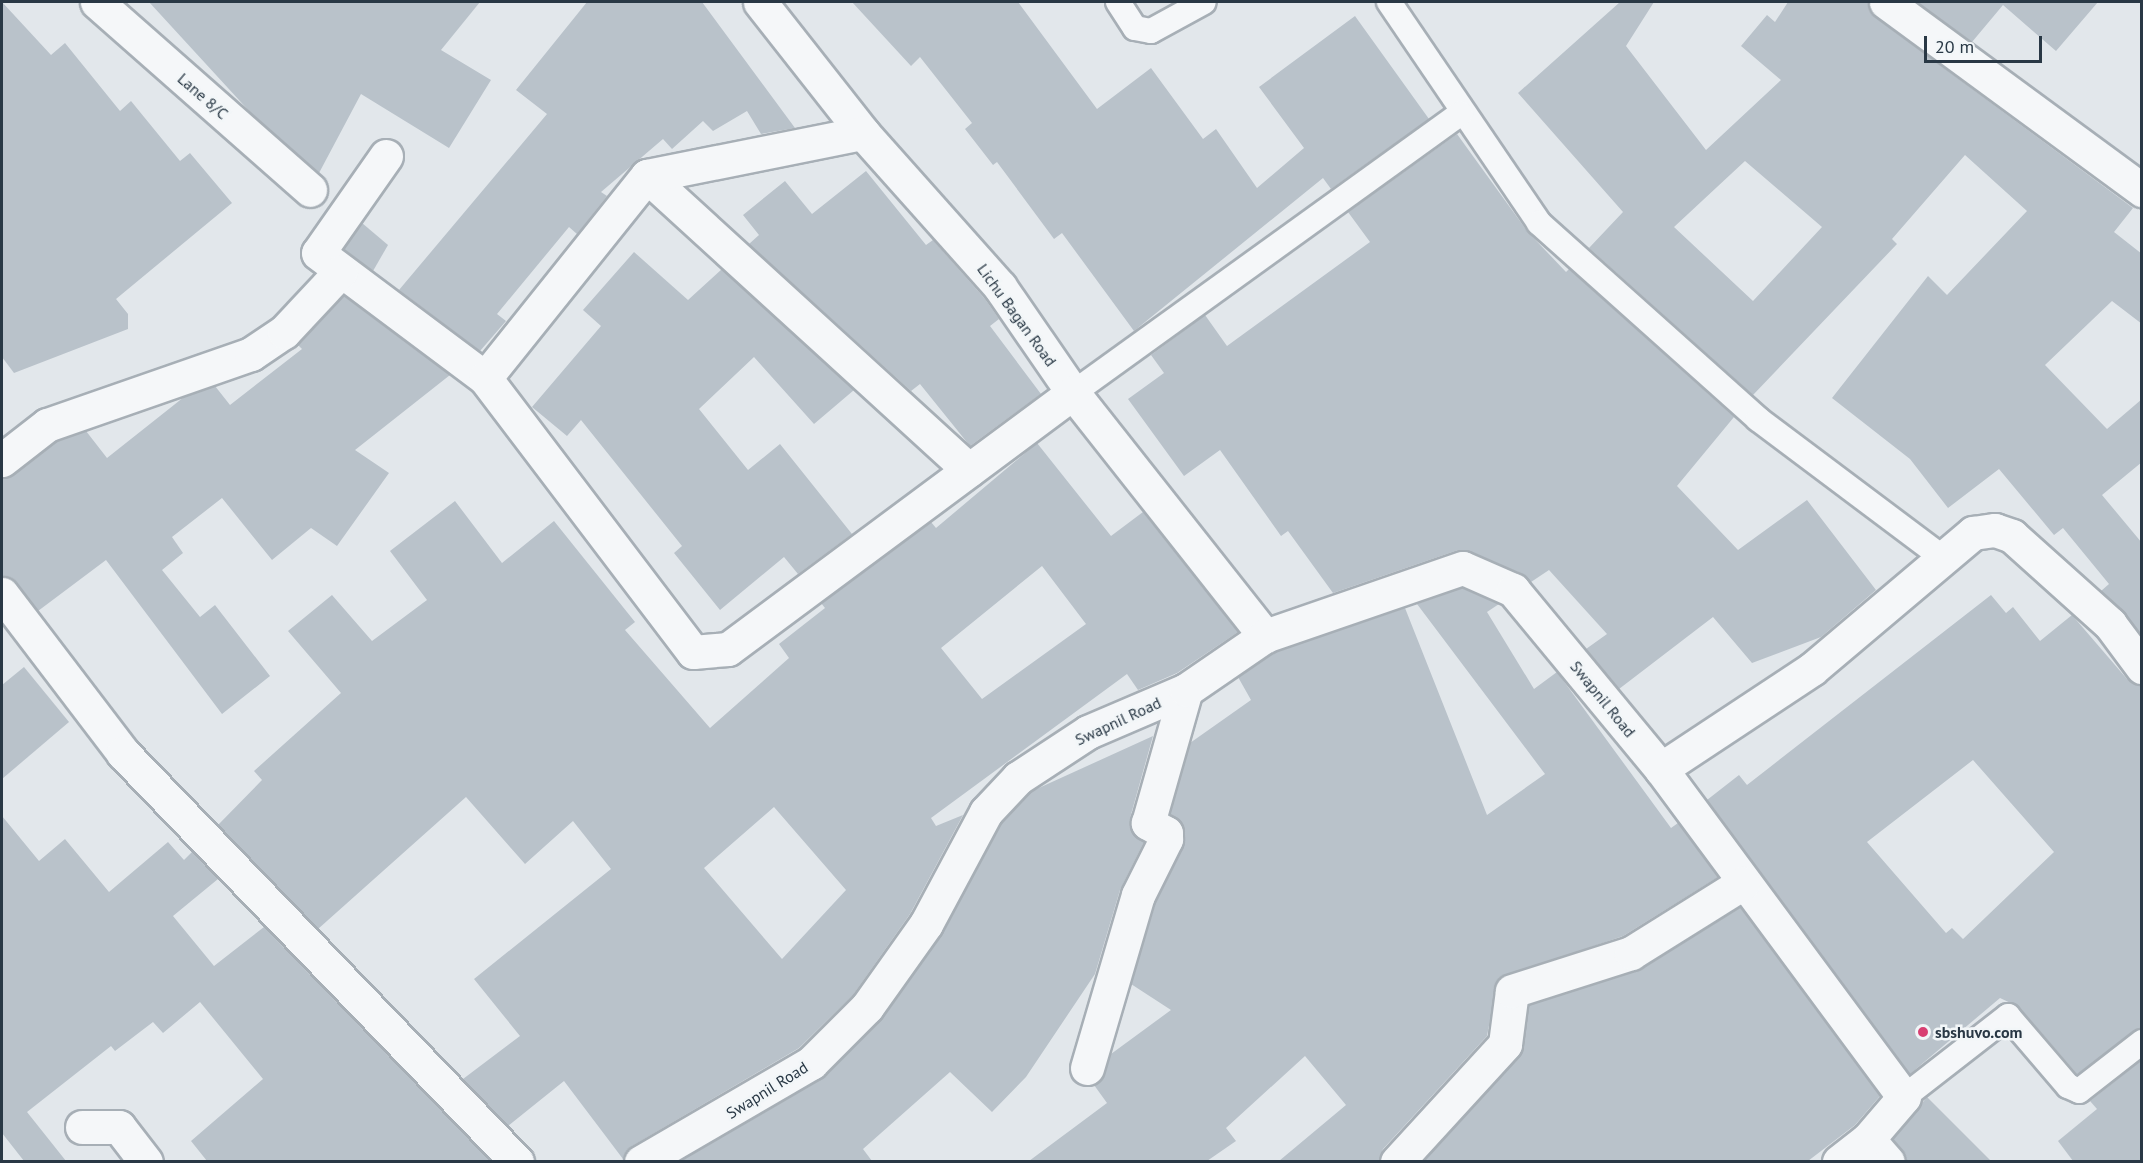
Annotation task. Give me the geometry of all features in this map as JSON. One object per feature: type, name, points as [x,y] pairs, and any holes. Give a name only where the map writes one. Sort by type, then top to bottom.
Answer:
[{"type":"street","name":"Lane 8/C","points":[[97,2],[310,190]]},
{"type":"street","name":"Lichu Bagan Road","points":[[760,2],[863,133],[1000,286],[1073,393],[1264,636]]},
{"type":"street","points":[[1886,2],[2142,190]]},
{"type":"street","points":[[485,378],[647,176],[863,133]]},
{"type":"street","points":[[386,156],[318,253],[485,378],[693,652],[728,649],[1073,393]]},
{"type":"street","points":[[647,176],[969,470]]},
{"type":"street","points":[[2,460],[47,425],[251,354],[284,332],[341,270]]},
{"type":"street","points":[[1660,769],[1812,669],[1973,534],[1995,530],[2012,536],[2110,624],[2142,667]]},
{"type":"street","name":"Swapnil Road","points":[[640,1161],[811,1063],[867,1007],[926,924],[986,812],[1018,778],[1088,732],[1186,690],[1264,636],[1463,568],[1513,590],[1660,769],[1904,1097]]},
{"type":"street","points":[[2,594],[123,753],[517,1161]]},
{"type":"street","points":[[1087,1068],[1138,895],[1166,839],[1167,833],[1148,823],[1186,690]]},
{"type":"street","points":[[1397,1161],[1505,1044],[1512,991],[1630,953],[1743,883]]},
{"type":"street","points":[[1839,1161],[1878,1150],[1904,1097]]},
{"type":"street","points":[[82,1127],[119,1127],[146,1161]]},
{"type":"lane","points":[[1118,2],[1135,28],[1151,31],[1204,2]]},
{"type":"lane","points":[[1389,2],[1461,113],[1539,223],[1758,419],[1943,558]]},
{"type":"lane","points":[[1073,393],[1461,113]]},
{"type":"lane","points":[[1904,1097],[2008,1016],[2068,1086],[2079,1091],[2142,1042]]},
{"type":"building","points":[[2,2],[51,55],[65,43],[120,111],[131,101],[180,161],[190,153],[232,203],[116,299],[128,314],[128,329],[14,373],[2,357]]},
{"type":"building","points":[[149,2],[480,2],[441,50],[491,80],[449,148],[361,94],[319,173],[250,112]]},
{"type":"building","points":[[587,2],[702,2],[795,128],[761,134],[747,111],[713,131],[703,121],[672,149],[663,139],[601,192],[607,196],[577,234],[569,227],[497,314],[506,321],[480,351],[399,290],[547,114],[516,90]]},
{"type":"building","points":[[852,2],[1018,2],[1097,109],[1151,68],[1203,139],[1216,129],[1257,188],[1304,148],[1259,87],[1355,16],[1429,119],[1331,189],[1323,178],[1134,331],[1062,233],[1054,239],[997,162],[993,165],[965,129],[972,123],[920,57],[911,66]]},
{"type":"building","points":[[1620,2],[1654,2],[1626,46],[1706,150],[1781,80],[1741,46],[1767,15],[1775,22],[1788,2],[1868,2],[1875,17],[2133,208],[2114,232],[2142,254],[2142,324],[2112,301],[2045,365],[2107,429],[2142,399],[2142,462],[2102,495],[2142,543],[2142,635],[2101,591],[2109,584],[2063,528],[2054,535],[1999,469],[1948,508],[1910,459],[1832,398],[1928,276],[1947,295],[2027,211],[1965,155],[1892,239],[1897,244],[1753,395],[1589,248],[1623,212],[1518,93]],"holes":[[[1745,161],[1822,227],[1753,301],[1674,227]]]},
{"type":"building","points":[[1917,2],[2098,2],[2056,51],[2003,5],[1972,42]]},
{"type":"building","points":[[1457,134],[1527,231],[1566,272],[1569,269],[1734,417],[1677,486],[1738,550],[1807,500],[1876,590],[1821,637],[1752,663],[1713,617],[1619,689],[1586,649],[1607,634],[1549,570],[1531,582],[1521,573],[1458,550],[1333,593],[1288,531],[1281,536],[1220,450],[1184,476],[1128,399],[1164,373],[1151,355],[1205,315],[1227,346],[1370,242],[1348,212]]},
{"type":"building","points":[[866,171],[926,245],[933,240],[985,299],[999,319],[990,326],[1041,394],[970,446],[920,384],[911,391],[749,244],[759,235],[743,215],[785,181],[812,214]]},
{"type":"building","points":[[362,223],[388,245],[373,271],[344,249]]},
{"type":"building","points":[[634,252],[688,300],[722,269],[854,390],[814,424],[754,357],[699,409],[748,470],[780,444],[852,534],[798,574],[784,557],[720,610],[674,553],[682,546],[581,420],[567,436],[532,407],[601,326],[583,310]]},
{"type":"building","points":[[344,296],[450,375],[355,450],[389,473],[337,546],[311,528],[272,560],[222,498],[172,537],[183,553],[162,570],[200,617],[215,605],[270,676],[222,714],[106,560],[38,611],[16,582],[2,576],[2,478],[56,442],[86,431],[107,458],[184,397],[215,386],[230,405],[302,349],[298,345]]},
{"type":"building","points":[[1037,443],[1111,536],[1143,512],[1238,632],[1177,673],[1138,690],[1127,674],[931,818],[936,826],[963,815],[910,914],[853,995],[799,1048],[632,1146],[623,1159],[564,1081],[508,1126],[463,1079],[520,1036],[474,979],[611,869],[573,821],[525,864],[466,797],[318,929],[218,825],[262,780],[254,771],[341,693],[288,631],[332,595],[372,641],[427,600],[390,551],[455,501],[502,563],[554,521],[635,622],[625,630],[710,728],[789,658],[779,644],[825,608],[821,603],[931,522],[936,528]],"holes":[[[1042,566],[1086,624],[982,699],[941,648]],[[774,807],[846,890],[782,959],[704,868]]]},
{"type":"building","points":[[1462,588],[1499,604],[1487,612],[1534,689],[1557,672],[1671,828],[1678,823],[1718,877],[1623,936],[1498,979],[1487,1036],[1383,1149],[1379,1161],[1279,1161],[1346,1105],[1305,1056],[1226,1128],[1236,1141],[1207,1161],[1029,1161],[1107,1103],[1094,1085],[1105,1074],[1111,1054],[1171,1010],[1131,984],[1156,902],[1183,847],[1182,824],[1170,814],[1190,743],[1251,700],[1238,677],[1273,653],[1405,608],[1487,815],[1545,774],[1417,604]]},
{"type":"building","points":[[1991,595],[2006,613],[2013,607],[2040,641],[2072,615],[2127,679],[2142,685],[2142,1028],[2077,1074],[2019,1007],[2000,998],[1910,1074],[1707,800],[1739,775],[1747,785]],"holes":[[[1973,760],[2054,852],[1963,939],[1952,928],[1946,933],[1867,842]]]},
{"type":"building","points":[[24,667],[69,722],[2,779],[2,685]]},
{"type":"building","points":[[1153,736],[1130,818],[1132,833],[1144,842],[1120,890],[1095,974],[1026,1077],[992,1112],[950,1072],[863,1149],[872,1161],[679,1161],[821,1079],[880,1020],[943,933],[1001,823],[1030,792]]},
{"type":"building","points":[[2,816],[39,861],[65,839],[109,892],[168,842],[184,860],[192,852],[218,879],[173,916],[214,966],[264,927],[490,1161],[207,1161],[191,1141],[263,1079],[200,1002],[163,1033],[153,1022],[115,1051],[111,1046],[27,1112],[66,1161],[24,1161],[2,1133]]},
{"type":"building","points":[[1740,907],[1880,1096],[1855,1125],[1808,1161],[1423,1161],[1519,1056],[1529,1005],[1641,969]]},
{"type":"building","points":[[2142,1060],[2142,1161],[2073,1161],[2058,1141],[2097,1109],[2090,1101]]},
{"type":"building","points":[[1927,1097],[1991,1161],[1906,1161],[1893,1139]]},
{"type":"place","name":"sbshuvo.com","points":[[1923,1032]]}]
